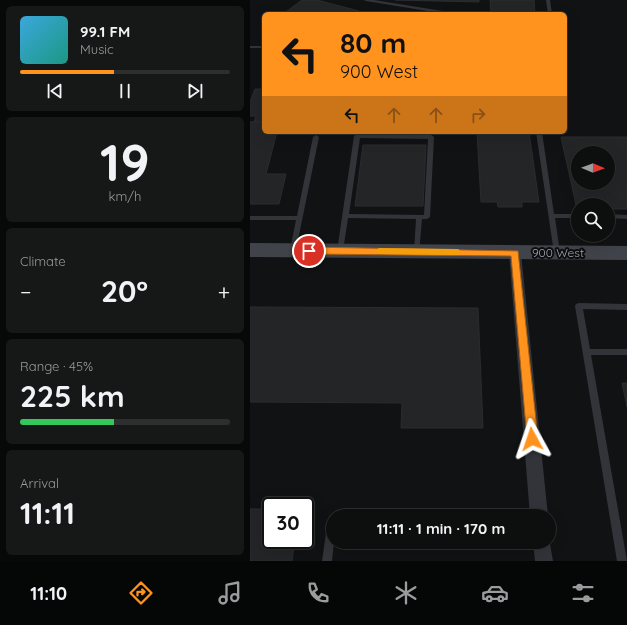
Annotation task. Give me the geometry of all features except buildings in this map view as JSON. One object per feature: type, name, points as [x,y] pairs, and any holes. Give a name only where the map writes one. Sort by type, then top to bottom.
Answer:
[{"type":"main road","name":"900 West","points":[[250,250],[627,253]]},
{"type":"street","points":[[515,253],[538,509]]},
{"type":"street","points":[[543,549],[544,561]]},
{"type":"lane","points":[[366,0],[442,12]]},
{"type":"lane","points":[[548,0],[550,12]]},
{"type":"lane","points":[[250,47],[262,47]]},
{"type":"lane","points":[[539,134],[557,253]]},
{"type":"lane","points":[[340,251],[344,216],[357,136],[431,137],[427,217],[344,216]]},
{"type":"lane","points":[[293,250],[316,137]]},
{"type":"lane","points":[[551,216],[571,216]]},
{"type":"lane","points":[[615,216],[627,217]]},
{"type":"lane","points":[[417,252],[418,217]]},
{"type":"lane","points":[[250,218],[300,218]]},
{"type":"lane","points":[[622,561],[579,306],[627,306]]},
{"type":"lane","points":[[587,352],[627,352]]},
{"type":"lane","points":[[327,561],[329,549]]},
{"type":"slow traffic","points":[[379,251],[458,252]]},
{"type":"route","points":[[309,251],[515,253],[532,439]]}]
